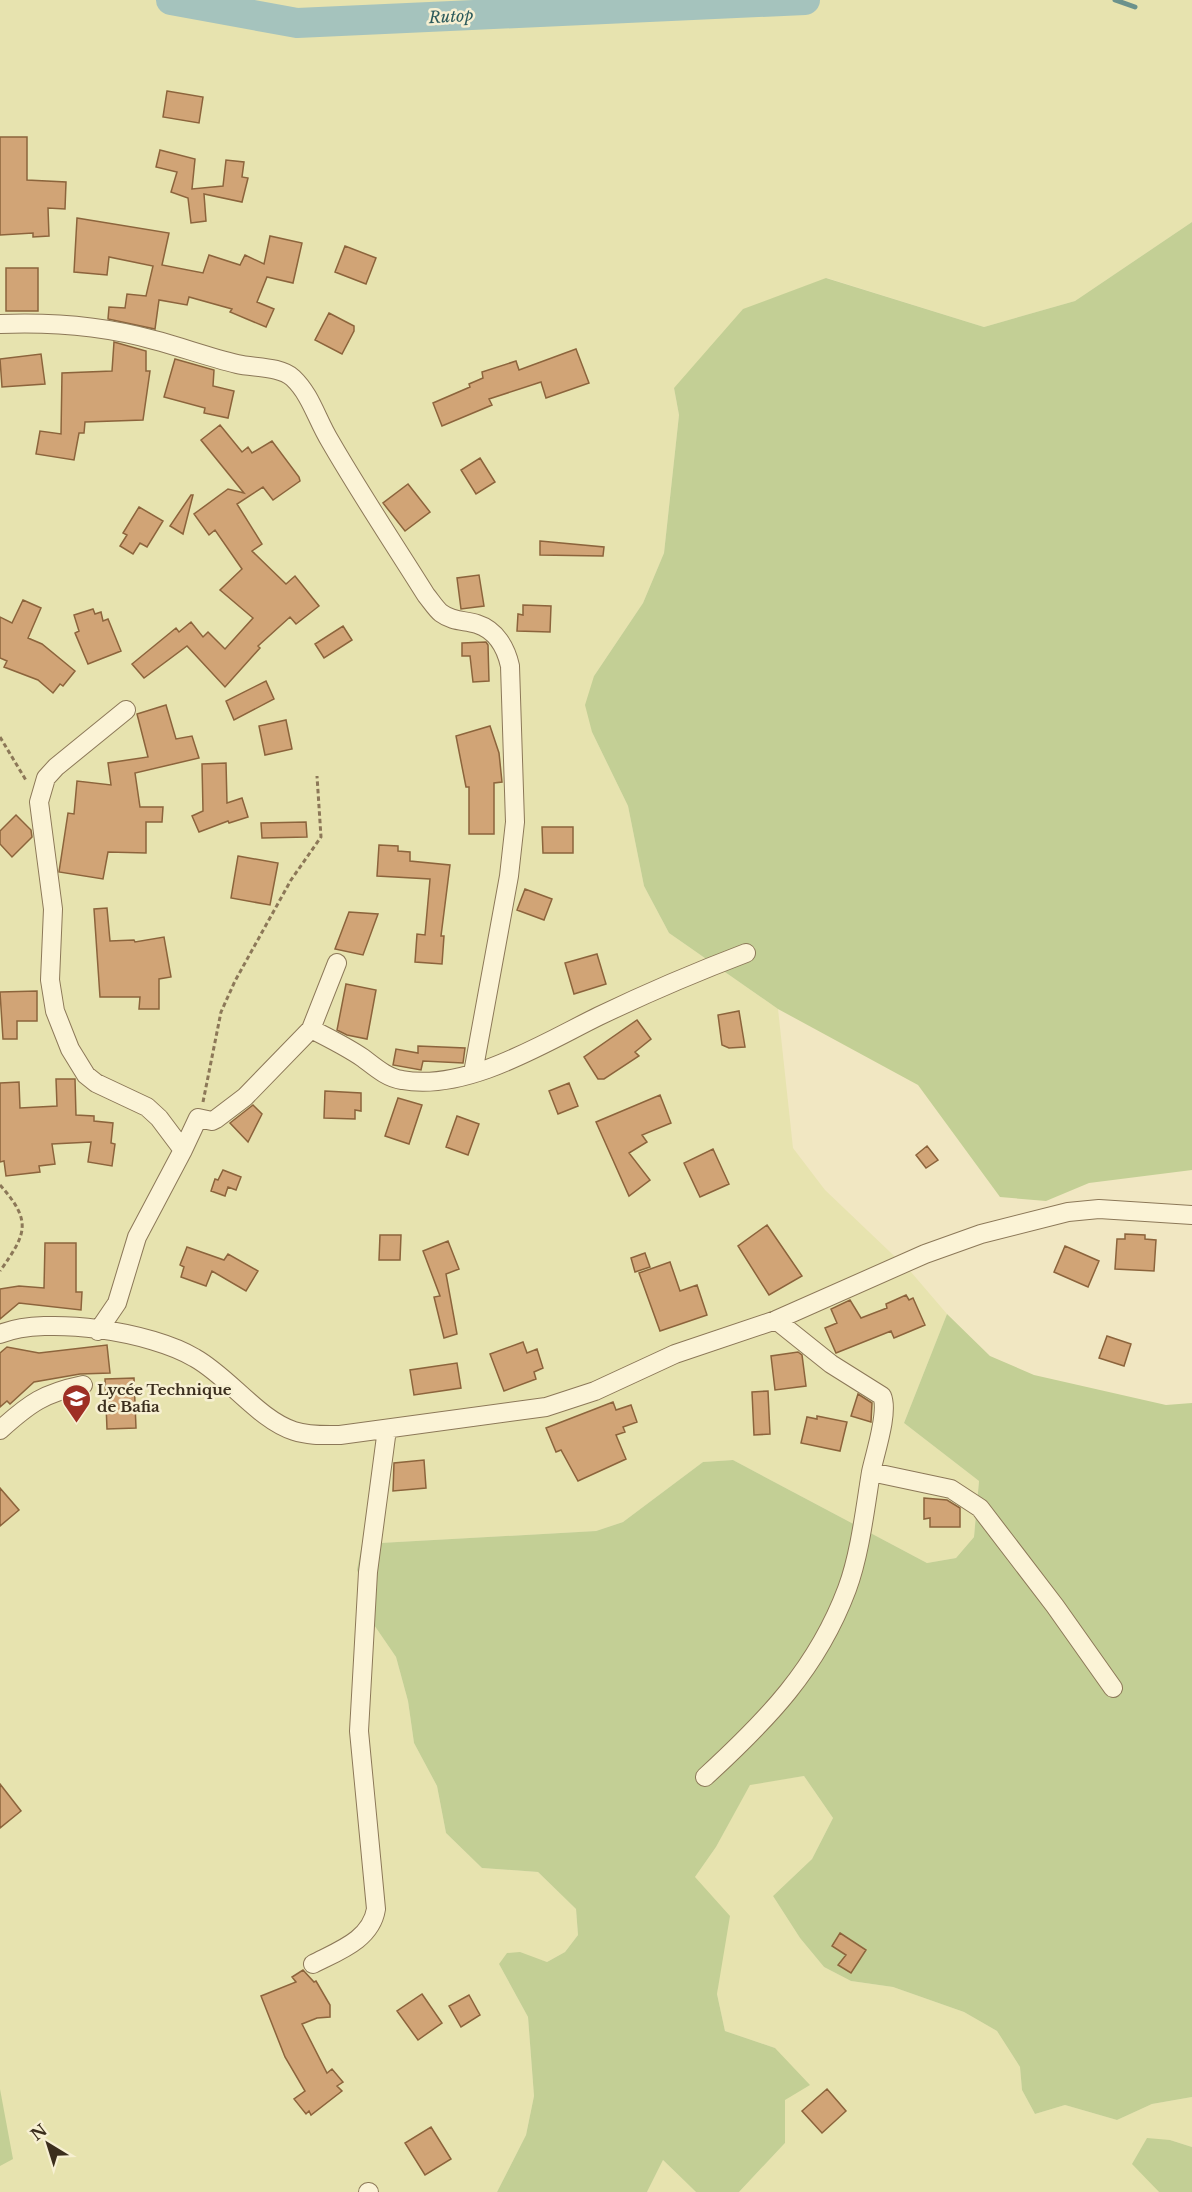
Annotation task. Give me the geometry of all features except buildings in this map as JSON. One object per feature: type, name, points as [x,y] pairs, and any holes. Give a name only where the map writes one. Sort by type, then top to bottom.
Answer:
[{"type":"street","points":[[0,324],[43,322],[104,330],[152,339],[211,358],[291,375],[304,389],[328,439],[426,595],[442,614],[461,623],[476,623],[500,641],[507,652],[510,666],[515,822],[509,876],[473,1073]]},
{"type":"street","points":[[126,710],[56,767],[46,778],[39,802],[53,909],[50,980],[55,1011],[62,1030],[86,1075],[96,1083],[147,1107],[159,1118],[183,1150]]},
{"type":"street","points":[[311,1029],[334,1040],[382,1072],[402,1080],[448,1079],[473,1073],[527,1053],[653,991],[746,953]]},
{"type":"street","points":[[98,1331],[117,1303],[137,1237],[198,1118],[212,1121],[245,1096],[311,1029],[337,963]]},
{"type":"street","points":[[0,1334],[33,1325],[67,1326],[148,1339],[195,1358],[271,1418],[293,1431],[320,1436],[387,1430],[558,1405],[595,1391],[675,1354],[776,1320],[925,1254],[1034,1219],[1100,1209],[1192,1215]]},
{"type":"street","points":[[705,1777],[756,1731],[798,1683],[823,1644],[848,1587],[882,1423],[885,1402],[882,1396],[831,1364],[776,1320]]},
{"type":"street","points":[[0,1430],[18,1413],[51,1392],[84,1385]]},
{"type":"street","points":[[313,1964],[351,1945],[364,1934],[375,1917],[359,1731],[368,1572],[387,1430]]},
{"type":"street","points":[[871,1472],[951,1489],[980,1508],[1055,1606],[1113,1688]]},
{"type":"path","points":[[0,737],[39,802]]},
{"type":"path","points":[[198,1118],[226,1002],[273,911],[321,837],[317,776]]},
{"type":"path","points":[[0,1185],[19,1211],[23,1227],[20,1243],[0,1271]]},
{"type":"shaded area","points":[[0,0],[1192,0],[1192,222],[1075,301],[984,327],[827,278],[674,388],[679,415],[664,553],[643,603],[594,676],[592,732],[628,806],[644,886],[669,933],[778,1009],[793,1148],[825,1190],[911,1272],[947,1314],[904,1423],[979,1481],[974,1537],[956,1558],[927,1563],[733,1460],[703,1462],[623,1522],[596,1531],[362,1544],[372,1622],[396,1657],[408,1701],[414,1743],[437,1786],[446,1833],[482,1868],[538,1872],[576,1909],[578,1935],[565,1952],[547,1962],[535,1958],[499,1964],[528,2017],[534,2096],[526,2135],[497,2192],[0,2192]]},
{"type":"shaded area","points":[[804,1776],[833,1818],[812,1859],[773,1896],[800,1938],[824,1967],[851,1981],[893,1987],[964,2012],[997,2031],[1020,2067],[1022,2090],[1035,2114],[1065,2105],[1117,2120],[1152,2104],[1192,2097],[1192,2147],[1170,2140],[1150,2182],[1159,2192],[739,2192],[785,2143],[785,2100],[775,2048],[725,2031],[717,1994],[719,1977],[695,1877],[716,1847],[750,1784]]},
{"type":"shaded area","points":[[663,2160],[696,2192],[647,2192]]},
{"type":"green space","points":[[1192,222],[1192,1170],[1089,1183],[1046,1201],[1000,1197],[918,1085],[778,1009],[669,933],[644,886],[628,806],[592,732],[585,705],[594,676],[643,603],[664,553],[679,415],[674,388],[743,309],[826,278],[984,327],[1075,301]]},
{"type":"green space","points":[[947,1314],[990,1356],[1034,1375],[1166,1405],[1192,1403],[1192,2097],[1152,2104],[1117,2120],[1065,2105],[1035,2114],[1022,2090],[1020,2067],[997,2031],[964,2012],[893,1987],[851,1981],[824,1967],[800,1938],[773,1896],[812,1859],[833,1818],[804,1776],[750,1785],[716,1847],[695,1877],[730,1916],[717,1994],[725,2031],[775,2048],[810,2085],[785,2100],[785,2143],[739,2192],[696,2192],[663,2160],[647,2192],[497,2192],[526,2135],[534,2096],[528,2017],[499,1964],[507,1953],[520,1952],[547,1962],[565,1952],[578,1935],[576,1909],[538,1872],[482,1868],[446,1833],[437,1786],[414,1743],[408,1701],[396,1657],[372,1622],[367,1595],[357,1570],[362,1544],[596,1531],[623,1522],[703,1462],[733,1460],[927,1563],[956,1558],[974,1537],[979,1481],[904,1423]]},
{"type":"green space","points":[[0,2089],[13,2159],[0,2166]]},
{"type":"green space","points":[[1147,2138],[1170,2140],[1192,2147],[1192,2192],[1159,2192],[1132,2164]]},
{"type":"waterway","name":"Rutop","points":[[171,0],[297,23],[805,0]]},
{"type":"waterway","points":[[1115,0],[1135,7]]},
{"type":"place","name":"Lycée Technique de Bafia","points":[[76,1424]]}]
